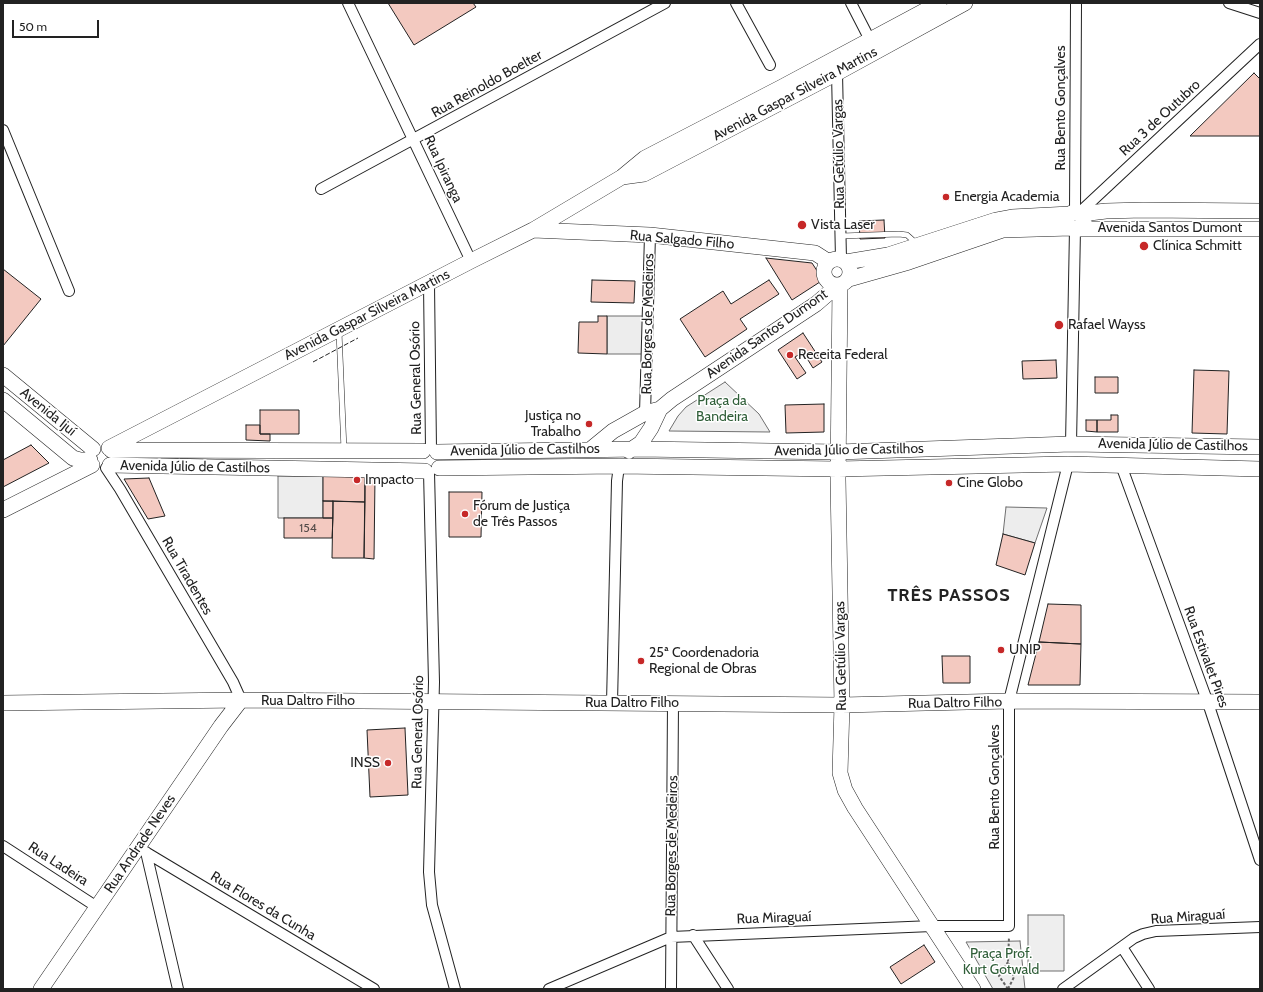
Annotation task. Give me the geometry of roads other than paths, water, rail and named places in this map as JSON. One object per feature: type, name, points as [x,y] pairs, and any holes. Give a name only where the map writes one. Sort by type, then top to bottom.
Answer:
[{"type":"street","name":"Rua Ipiranga","points":[[348,3],[471,261]]},
{"type":"street","name":"Rua Reinoldo Boelter","points":[[322,189],[665,3]]},
{"type":"street","points":[[736,3],[770,65]]},
{"type":"street","points":[[851,3],[870,40]]},
{"type":"street","name":"Avenida Gaspar Silveira Martins","points":[[3,510],[339,330],[533,230],[622,177],[645,158],[939,3]]},
{"type":"street","name":"Avenida Gaspar Silveira Martins","points":[[622,177],[644,174],[837,73],[965,3]]},
{"type":"street","name":"Rua Bento Gonçalves","points":[[1071,444],[1076,220],[1076,3]]},
{"type":"street","points":[[1229,3],[1260,13]]},
{"type":"street","name":"Rua 3 de Outubro","points":[[1076,220],[1260,44]]},
{"type":"street","name":"Rua Getúlio Vargas","points":[[837,73],[841,236],[839,261]]},
{"type":"street","points":[[3,130],[69,292]]},
{"type":"street","name":"Avenida Santos Dumont","points":[[619,466],[622,457],[641,443],[651,428],[660,409],[672,399],[816,304],[842,283],[1004,230],[1076,220],[1106,211],[1260,211]]},
{"type":"street","name":"Avenida Santos Dumont","points":[[839,261],[888,255],[996,220],[1076,220],[1260,228]]},
{"type":"street","name":"Rua Salgado Filho","points":[[533,230],[650,236],[815,253],[839,261]]},
{"type":"street","name":"Rua Borges de Medeiros","points":[[646,413],[650,236]]},
{"type":"street","points":[[839,261],[850,268],[842,283],[830,283],[825,276],[825,268],[839,261]]},
{"type":"street","name":"Rua Getúlio Vargas","points":[[842,283],[838,452],[842,705],[840,773],[845,790],[855,808],[973,989]]},
{"type":"street","name":"Rua General Osório","points":[[429,284],[430,451]]},
{"type":"street","name":"Avenida Ijuí","points":[[3,375],[101,458]]},
{"type":"street","name":"Avenida Ijuí","points":[[3,400],[73,458],[80,460],[101,458]]},
{"type":"street","name":"Rua Borges de Medeiros","points":[[591,449],[613,431],[646,413],[660,409]]},
{"type":"street","points":[[1068,464],[1071,444]]},
{"type":"street","name":"Avenida Júlio de Castilhos","points":[[101,458],[344,451],[591,449],[838,452],[1071,444],[1260,447]]},
{"type":"street","points":[[344,451],[344,469]]},
{"type":"street","points":[[430,451],[420,455],[418,462],[431,470]]},
{"type":"street","name":"Avenida Júlio de Castilhos","points":[[430,451],[441,460],[431,470]]},
{"type":"street","name":"Avenida Júlio de Castilhos","points":[[101,458],[344,469],[431,470],[619,466],[838,469],[1068,464],[1260,469]]},
{"type":"street","name":"Rua Tiradentes","points":[[101,458],[230,676],[241,700]]},
{"type":"street","name":"Rua Bento Gonçalves","points":[[1009,926],[1009,701],[1068,464]]},
{"type":"street","name":"Rua Estivalet Pires","points":[[1121,465],[1208,703],[1260,860]]},
{"type":"street","points":[[612,703],[617,481],[619,466]]},
{"type":"street","name":"Rua General Osório","points":[[431,470],[434,701],[429,872],[432,905],[455,989]]},
{"type":"street","name":"Rua Daltro Filho","points":[[3,703],[241,700],[842,705],[1009,701],[1208,703],[1260,702]]},
{"type":"street","name":"Rua Andrade Neves","points":[[41,989],[97,906],[141,850],[221,726],[241,700]]},
{"type":"street","name":"Rua Borges de Medeiros","points":[[671,989],[673,703]]},
{"type":"street","name":"Rua Ladeira","points":[[3,846],[97,906]]},
{"type":"street","points":[[141,850],[178,989]]},
{"type":"street","name":"Rua Flores da Cunha","points":[[141,850],[374,989]]},
{"type":"street","name":"Rua Miraguaí","points":[[550,989],[671,937],[932,926],[1009,926]]},
{"type":"street","name":"Rua Miraguaí","points":[[1063,989],[1134,938],[1156,931],[1260,927]]},
{"type":"street","points":[[692,935],[728,989]]},
{"type":"street","points":[[1122,947],[1149,989]]},
{"type":"lane","points":[[841,236],[899,234],[907,235],[918,245]]},
{"type":"lane","points":[[339,330],[344,451]]},
{"type":"place","name":"Energia Academia","points":[[946,197]]},
{"type":"place","name":"Vista Laser","points":[[802,225]]},
{"type":"place","name":"Clínica Schmitt","points":[[1144,246]]},
{"type":"place","name":"Rafael Wayss","points":[[1059,325]]},
{"type":"place","name":"Receita Federal","points":[[790,355]]},
{"type":"place","name":"Justiça no Trabalho","points":[[589,424]]},
{"type":"place","name":"Impacto","points":[[357,480]]},
{"type":"place","name":"Cine Globo","points":[[949,483]]},
{"type":"place","name":"Fórum de Justiça de Três Passos","points":[[465,514]]},
{"type":"place","name":"UNIP","points":[[1001,650]]},
{"type":"place","name":"25ª Coordenadoria Regional de Obras","points":[[641,661]]},
{"type":"place","name":"INSS","points":[[388,763]]},
{"type":"district","name":"TRÊS PASSOS","points":[[949,596]]},
{"type":"park label","name":"Praça da Bandeira","points":[[722,410]]},
{"type":"park label","name":"Praça Prof. Kurt Gotwald","points":[[1001,962]]}]
